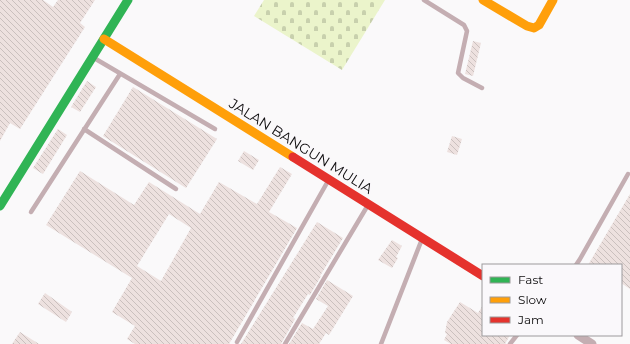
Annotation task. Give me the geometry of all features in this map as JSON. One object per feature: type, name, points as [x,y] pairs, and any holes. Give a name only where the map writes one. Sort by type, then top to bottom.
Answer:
[{"type":"street","points":[[0,206],[128,0]]},
{"type":"street","points":[[483,0],[527,26],[534,28],[539,25],[553,0]]},
{"type":"street","name":"JALAN BANGUN MULIA","points":[[104,39],[482,275]]},
{"type":"street","points":[[580,336],[592,344]]},
{"type":"lane","points":[[424,0],[464,25],[467,31],[458,73],[463,78],[482,88]]},
{"type":"lane","points":[[92,57],[215,129]]},
{"type":"lane","points":[[31,212],[120,74]]},
{"type":"lane","points":[[84,129],[176,189]]},
{"type":"lane","points":[[577,264],[628,174]]},
{"type":"lane","points":[[237,342],[328,179]]},
{"type":"lane","points":[[285,344],[368,204]]},
{"type":"lane","points":[[381,344],[422,238]]},
{"type":"lane","points":[[510,344],[516,336]]},
{"type":"green space","points":[[264,0],[385,0],[342,70],[254,16]]},
{"type":"building","points":[[0,0],[43,0],[53,7],[58,0],[95,0],[80,23],[85,27],[20,129],[10,123],[0,141]]},
{"type":"building","points":[[473,41],[481,43],[473,76],[465,74]]},
{"type":"building","points":[[87,81],[96,87],[80,112],[71,107]]},
{"type":"building","points":[[133,87],[217,139],[186,188],[103,136]]},
{"type":"building","points":[[58,129],[67,135],[43,174],[33,168]]},
{"type":"building","points":[[452,136],[462,139],[457,155],[447,152]]},
{"type":"building","points":[[244,151],[259,160],[253,170],[238,161]]},
{"type":"building","points":[[280,167],[292,174],[269,212],[297,228],[229,344],[135,344],[127,339],[135,326],[112,312],[132,278],[46,225],[80,171],[134,205],[149,182],[200,214],[219,182],[257,204]],"holes":[[[169,214],[191,228],[161,281],[137,266]]]},
{"type":"building","points":[[630,194],[630,289],[622,284],[622,264],[589,264]]},
{"type":"building","points":[[317,222],[343,238],[310,295],[308,294],[293,318],[295,319],[281,344],[241,344]]},
{"type":"building","points":[[392,240],[402,246],[396,257],[398,258],[392,268],[378,260]]},
{"type":"building","points":[[327,280],[353,296],[329,335],[326,333],[319,344],[289,344],[302,323],[313,329],[328,306],[316,299]]},
{"type":"building","points":[[45,293],[72,312],[66,322],[38,304]]},
{"type":"building","points":[[460,302],[478,313],[482,307],[482,336],[509,336],[505,344],[451,344],[444,340],[447,334],[445,333],[447,322]]},
{"type":"building","points":[[20,332],[39,344],[12,344]]},
{"type":"traffic: fast","points":[[0,206],[128,0]]},
{"type":"traffic: slow","points":[[483,0],[527,26],[534,28],[539,25],[553,0]]},
{"type":"traffic: slow","points":[[104,39],[293,157]]},
{"type":"traffic: jam","points":[[293,157],[482,275]]}]
